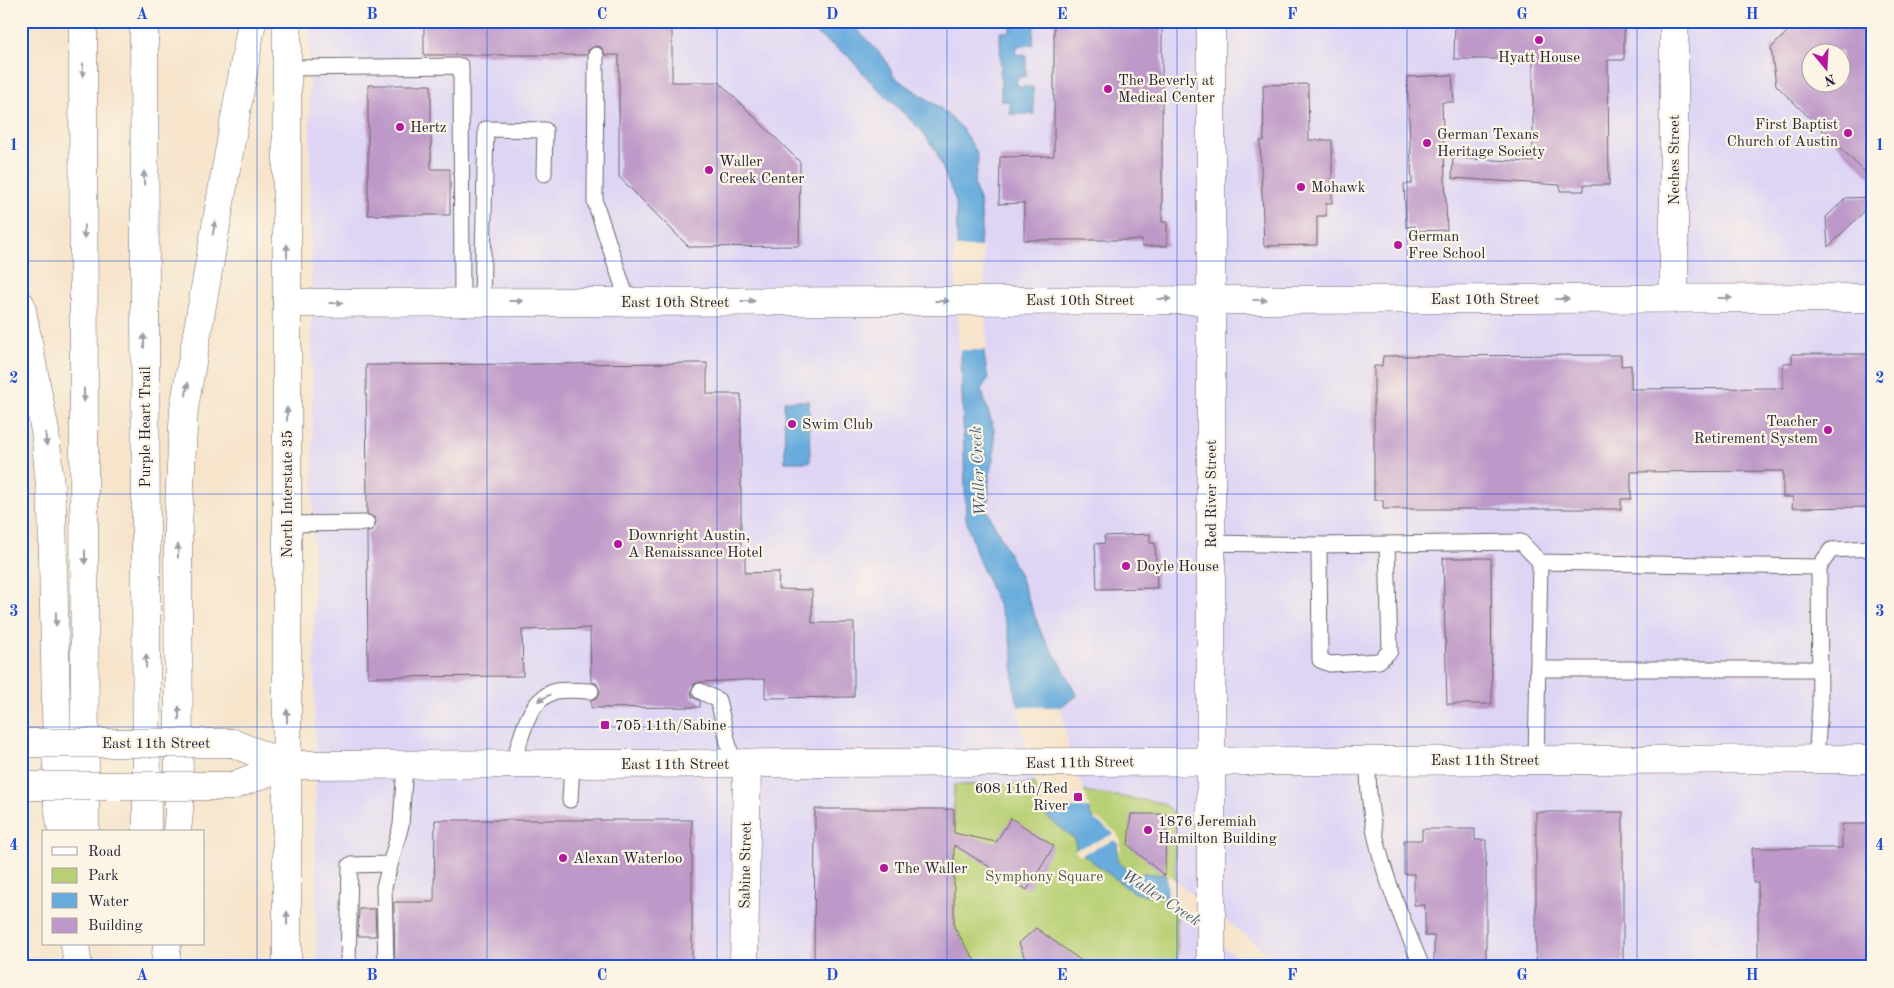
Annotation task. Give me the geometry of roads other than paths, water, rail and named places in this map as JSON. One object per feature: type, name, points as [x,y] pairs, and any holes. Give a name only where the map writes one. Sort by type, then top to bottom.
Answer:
[{"type":"main road","points":[[83,21],[86,830]]},
{"type":"main road","name":"Purple Heart Trail","points":[[144,21],[148,830]]},
{"type":"main road","points":[[177,830],[179,812],[178,526],[184,408],[252,21]]},
{"type":"main road","name":"North Interstate 35","points":[[287,21],[287,967]]},
{"type":"main road","name":"Red River Street","points":[[1211,21],[1211,967]]},
{"type":"main road","name":"Neches Street","points":[[1674,21],[1674,298]]},
{"type":"main road","name":"East 10th Street","points":[[287,303],[1873,298]]},
{"type":"main road","points":[[21,305],[45,431],[52,508],[58,805],[62,830]]},
{"type":"main road","name":"East 11th Street","points":[[21,743],[232,743],[287,765]]},
{"type":"main road","name":"East 11th Street","points":[[21,786],[232,786],[287,765],[1873,759]]},
{"type":"main road","name":"Sabine Street","points":[[740,764],[744,967]]},
{"type":"main road","points":[[75,946],[78,967]]},
{"type":"main road","points":[[86,946],[86,967]]},
{"type":"main road","points":[[150,946],[150,967]]},
{"type":"main road","points":[[165,967],[167,946]]},
{"type":"lane","points":[[596,55],[595,202],[628,302]]},
{"type":"lane","points":[[287,68],[461,66],[472,301]]},
{"type":"lane","points":[[472,301],[486,129],[545,130],[544,174]]},
{"type":"lane","points":[[287,524],[367,523]]},
{"type":"lane","points":[[1211,543],[1319,546],[1521,542],[1540,562],[1536,759]]},
{"type":"lane","points":[[1319,546],[1320,660],[1330,664],[1379,661],[1390,651],[1387,544]]},
{"type":"lane","points":[[1816,759],[1820,669],[1819,567],[1831,550],[1873,548]]},
{"type":"lane","points":[[1540,562],[1819,567]]},
{"type":"lane","points":[[1538,670],[1820,669]]},
{"type":"lane","points":[[513,764],[525,727],[536,702],[556,691],[591,691]]},
{"type":"lane","points":[[700,691],[718,700],[740,764]]},
{"type":"lane","points":[[1368,760],[1367,793],[1379,857],[1422,967]]},
{"type":"lane","points":[[570,800],[572,764]]},
{"type":"lane","points":[[386,967],[384,887],[401,825],[405,765]]},
{"type":"lane","points":[[348,967],[350,865],[390,864]]},
{"type":"water","name":"Waller Creek","points":[[802,21],[849,21],[885,59],[894,77],[939,107],[960,126],[976,151],[978,160],[974,184],[980,203],[982,225],[980,242],[984,354],[988,379],[981,389],[994,430],[995,449],[989,476],[988,512],[1019,574],[1042,635],[1062,666],[1077,696],[1058,708],[1068,754],[1091,816],[1114,834],[1118,843],[1117,861],[1136,876],[1144,873],[1165,875],[1170,882],[1269,957],[1329,960],[1332,967],[1255,967],[1165,898],[1134,893],[1076,849],[1075,839],[1047,817],[1014,687],[1013,656],[1007,626],[978,558],[966,519],[956,202],[936,151],[921,130],[869,80],[848,56]]},
{"type":"water","points":[[1010,21],[1034,21],[1033,45],[1018,46],[1015,51],[1017,55],[1026,56],[1026,76],[1018,77],[1016,83],[1019,87],[1033,87],[1034,114],[1010,114],[1010,101],[1001,101],[1000,32],[1010,32]]},
{"type":"water","points":[[784,401],[809,401],[810,462],[785,462]]},
{"type":"place","name":"Hyatt House","points":[[1539,40]]},
{"type":"place","name":"The Beverly at Medical Center","points":[[1108,89]]},
{"type":"place","name":"Hertz","points":[[400,127]]},
{"type":"place","name":"First Baptist Church of Austin","points":[[1848,133]]},
{"type":"place","name":"German Texans Heritage Society","points":[[1427,143]]},
{"type":"place","name":"Waller Creek Center","points":[[709,170]]},
{"type":"place","name":"Mohawk","points":[[1301,187]]},
{"type":"place","name":"German Free School","points":[[1398,245]]},
{"type":"place","name":"Swim Club","points":[[792,424]]},
{"type":"place","name":"Teacher Retirement System","points":[[1828,430]]},
{"type":"place","name":"Downright Austin, A Renaissance Hotel","points":[[618,544]]},
{"type":"place","name":"Doyle House","points":[[1126,566]]},
{"type":"place","name":"705 11th/Sabine","points":[[605,725]]},
{"type":"place","name":"608 11th/Red River","points":[[1078,797]]},
{"type":"place","name":"1876 Jeremiah Hamilton Building","points":[[1148,830]]},
{"type":"place","name":"Alexan Waterloo","points":[[563,858]]},
{"type":"place","name":"The Waller","points":[[884,868]]},
{"type":"park label","name":"Symphony Square","points":[[1044,876]]}]
